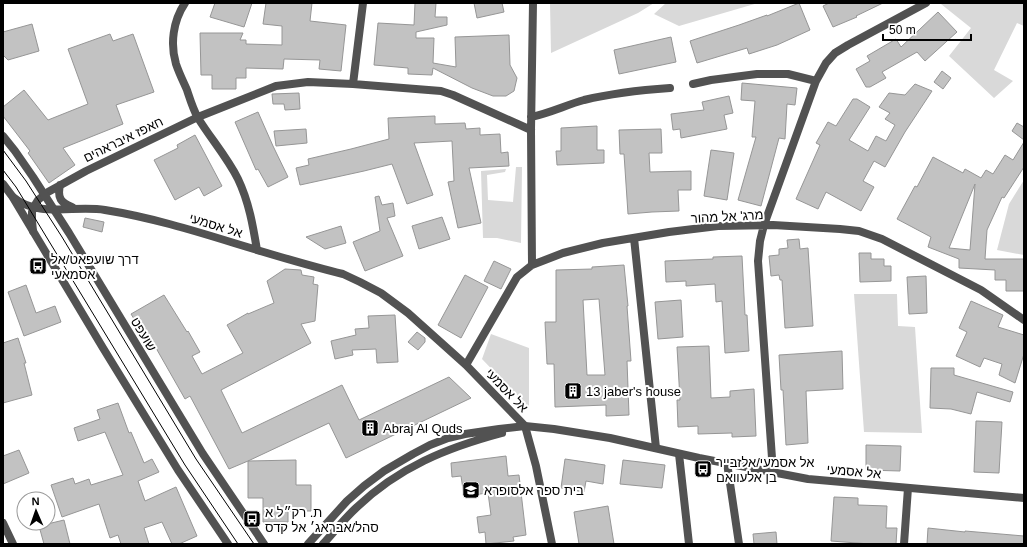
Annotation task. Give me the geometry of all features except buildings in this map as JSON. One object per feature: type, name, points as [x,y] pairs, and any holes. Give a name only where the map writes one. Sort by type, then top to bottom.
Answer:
[{"type":"street","points":[[185,3],[176,21],[173,36],[173,51],[176,64],[198,117],[239,181],[246,198],[253,224],[257,250]]},
{"type":"street","points":[[353,84],[363,3]]},
{"type":"street","points":[[532,265],[531,117],[533,3]]},
{"type":"street","points":[[773,472],[758,261],[760,241],[764,225],[816,81],[826,63],[835,54],[848,45],[926,3]]},
{"type":"street","points":[[693,84],[757,74],[788,74],[816,81]]},
{"type":"street","name":"חאפז איבראהים","points":[[60,185],[86,170],[198,117],[276,86],[308,82],[441,91],[531,130]]},
{"type":"street","points":[[531,117],[607,95],[670,88]]},
{"type":"street","name":"שועפט","points":[[3,136],[33,177],[69,233],[203,454],[264,544]]},
{"type":"street","points":[[3,184],[12,196],[178,470],[228,544]]},
{"type":"street","points":[[33,232],[33,208],[44,194],[60,185]]},
{"type":"street","points":[[60,185],[59,196],[61,200],[65,204],[74,208]]},
{"type":"street","name":"אל אסמעי","points":[[12,196],[21,203],[33,208],[100,209],[138,216],[343,274],[381,293],[408,313],[466,365],[525,426],[610,438],[679,454],[808,479],[1024,498]]},
{"type":"street","name":"מרג' אל מהור","points":[[466,365],[517,277],[532,265],[563,253],[603,243],[669,232],[718,226],[764,225],[833,228],[859,231],[882,239],[981,290],[1024,320]]},
{"type":"street","points":[[634,238],[656,448]]},
{"type":"street","points":[[308,544],[347,501],[364,486],[384,471],[413,454],[448,438],[465,434],[525,426]]},
{"type":"street","points":[[323,544],[361,503],[390,480],[405,471],[434,456],[469,442],[525,426]]},
{"type":"street","points":[[525,426],[536,466],[552,544]]},
{"type":"street","points":[[679,454],[689,544]]},
{"type":"street","points":[[727,463],[739,544]]},
{"type":"street","points":[[904,544],[908,488]]},
{"type":"street","points":[[3,523],[13,544]]},
{"type":"shaded area","points":[[550,3],[654,3],[638,13],[551,53]]},
{"type":"shaded area","points":[[666,3],[758,3],[679,26],[654,14]]},
{"type":"shaded area","points":[[1024,3],[1024,26],[1017,23],[994,70],[1013,81],[994,98],[949,56],[971,28],[941,4]]},
{"type":"shaded area","points":[[516,167],[522,167],[521,243],[497,238],[483,238],[481,171],[506,169],[505,172],[487,175],[488,200],[513,202]]},
{"type":"shaded area","points":[[1024,180],[1024,255],[997,250],[1009,204]]},
{"type":"shaded area","points":[[854,294],[897,294],[898,326],[915,327],[922,433],[864,432]]},
{"type":"shaded area","points":[[491,334],[529,348],[529,408],[482,359]]},
{"type":"tram line","points":[[3,150],[26,181],[62,237],[196,459],[254,544]]},
{"type":"tram line","points":[[3,170],[16,187],[185,465],[238,544]]},
{"type":"place","name":"דרך שועפאט/אל אסמאעי","points":[[38,266]]},
{"type":"place","name":"13 jaber's house","points":[[573,391]]},
{"type":"place","name":"Abraj Al Quds","points":[[370,428]]},
{"type":"place","name":"אל אסמעי/אלזבייר בן אלעוואם","points":[[703,469]]},
{"type":"place","name":"בית ספר אלסופרא","points":[[471,490]]},
{"type":"place","name":"ת. רק״ל א סהל/אבראג׳ אל קדס","points":[[252,519]]}]
